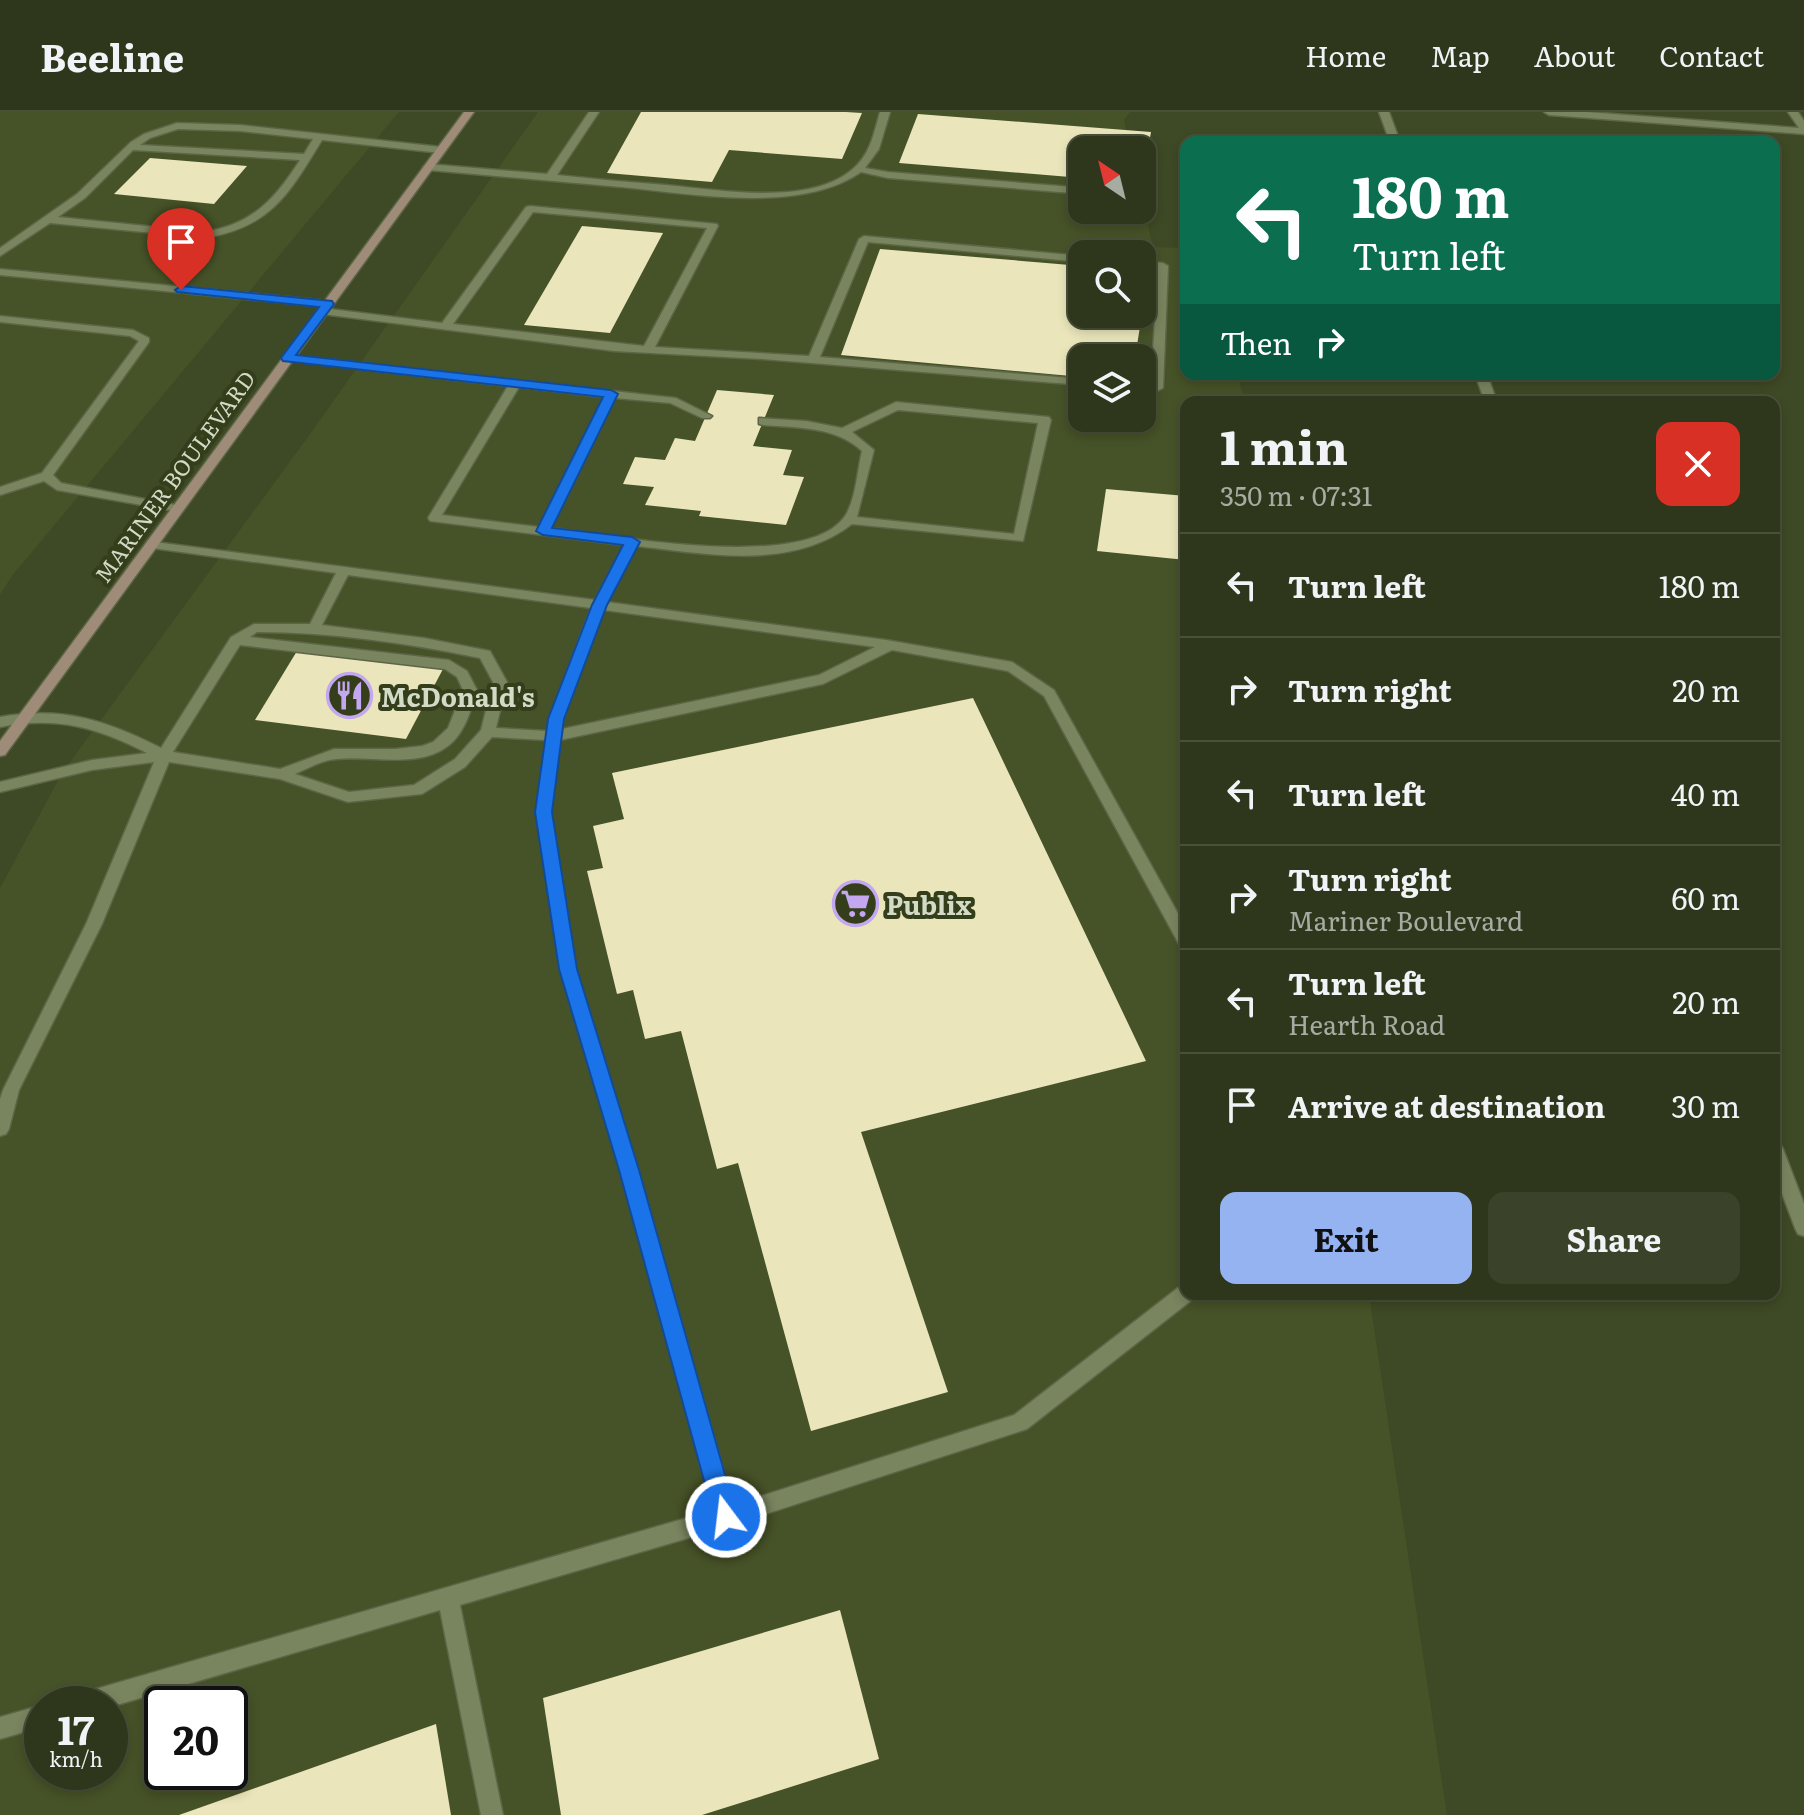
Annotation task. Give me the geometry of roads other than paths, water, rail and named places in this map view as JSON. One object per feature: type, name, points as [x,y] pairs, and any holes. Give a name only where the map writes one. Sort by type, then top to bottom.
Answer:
[{"type":"main road","name":"MARINER BOULEVARD","points":[[0,751],[469,112]]},
{"type":"street","points":[[550,178],[594,112]]},
{"type":"street","points":[[428,167],[747,195],[817,190],[858,169],[870,157],[885,112]]},
{"type":"street","points":[[1384,112],[1393,136]]},
{"type":"street","points":[[1549,112],[1804,130]]},
{"type":"street","points":[[1793,112],[1804,130]]},
{"type":"street","points":[[0,253],[81,196],[131,147],[147,136],[177,126],[213,126],[441,150]]},
{"type":"street","points":[[45,219],[205,235],[226,233],[260,216],[319,137]]},
{"type":"street","points":[[131,147],[306,157]]},
{"type":"street","points":[[858,169],[888,175],[1068,190]]},
{"type":"street","points":[[445,327],[530,209],[713,226],[648,350]]},
{"type":"street","points":[[813,360],[864,239],[1068,258]]},
{"type":"street","points":[[1156,265],[1163,266],[1156,388]]},
{"type":"street","points":[[2,274],[325,308],[445,327],[648,350],[1068,381]]},
{"type":"street","points":[[0,319],[133,333],[145,340],[46,476],[0,491]]},
{"type":"street","points":[[288,358],[672,400],[706,416]]},
{"type":"street","points":[[515,384],[434,518],[725,550],[795,549],[828,536],[850,520],[868,450],[846,431],[763,421]]},
{"type":"street","points":[[543,531],[611,394]]},
{"type":"street","points":[[846,431],[896,406],[1045,420],[1019,538],[850,520]]},
{"type":"street","points":[[46,476],[57,486],[177,509]]},
{"type":"street","points":[[632,542],[599,605],[556,719],[544,812],[568,969],[629,1170],[726,1517]]},
{"type":"street","points":[[152,544],[890,645],[1012,667],[1049,693],[1180,931]]},
{"type":"street","points":[[314,628],[344,570]]},
{"type":"street","points":[[0,787],[92,765],[164,756],[281,774],[348,797],[417,790],[460,763],[488,732],[500,682],[485,654],[424,642],[314,628],[254,628],[236,640],[164,756],[94,924],[11,1090],[0,1129]]},
{"type":"street","points":[[236,640],[449,665],[462,674],[470,690],[451,735],[431,748],[391,755],[361,751],[329,755],[281,774]]},
{"type":"street","points":[[488,732],[554,736],[823,679],[890,645]]},
{"type":"street","points":[[0,722],[25,716],[76,718],[127,737],[164,756]]},
{"type":"street","points":[[1780,1165],[1804,1228]]},
{"type":"street","points":[[128,1691],[726,1517],[1020,1422],[1180,1298]]},
{"type":"street","points":[[448,1597],[492,1815]]},
{"type":"street","points":[[0,1728],[24,1721]]},
{"type":"place","name":"McDonald's","points":[[350,695]]},
{"type":"place","name":"Publix","points":[[855,903]]}]
